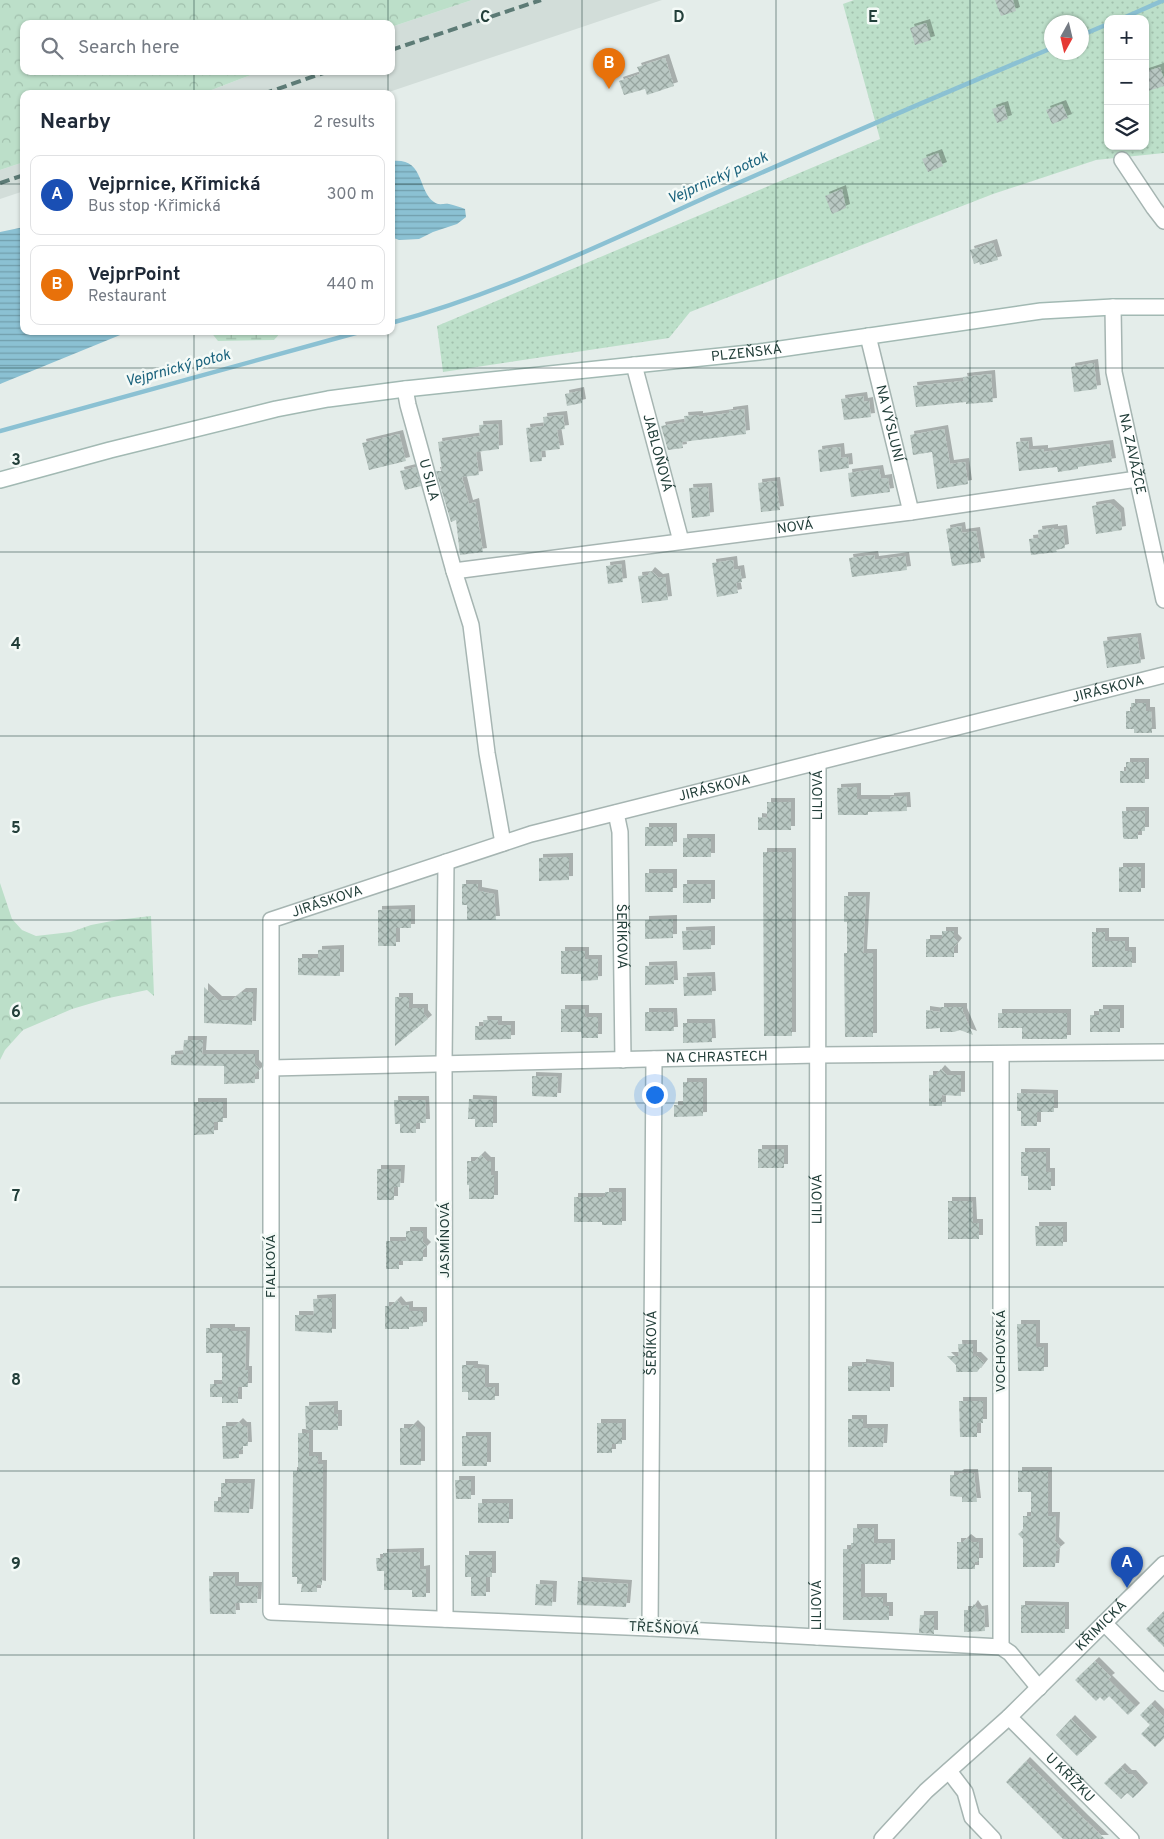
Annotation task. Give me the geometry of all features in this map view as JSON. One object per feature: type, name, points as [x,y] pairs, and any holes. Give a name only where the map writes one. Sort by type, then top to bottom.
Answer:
[{"type":"street","points":[[1122,160],[1164,221]]},
{"type":"street","name":"PLZEŇSKÁ","points":[[0,480],[266,411],[328,399],[405,389],[759,352],[1041,311],[1113,307],[1164,307]]},
{"type":"street","name":"NA ZAVÁŽCE","points":[[1113,307],[1114,372],[1164,600]]},
{"type":"street","name":"NA VÝSLUNÍ","points":[[868,336],[911,512]]},
{"type":"street","name":"JABLOŇOVÁ","points":[[634,365],[680,541]]},
{"type":"street","name":"U SILA","points":[[405,389],[454,571],[471,625],[487,753],[503,843]]},
{"type":"street","name":"NOVÁ","points":[[454,571],[911,512],[1136,479]]},
{"type":"street","points":[[1164,675],[1164,683]]},
{"type":"street","name":"JIRÁSKOVA","points":[[271,920],[531,834],[1164,675]]},
{"type":"street","name":"LILIOVÁ","points":[[817,1637],[818,762]]},
{"type":"street","name":"ŠEŘÍKOVÁ","points":[[616,813],[620,832],[623,1060]]},
{"type":"street","name":"JASMÍNOVÁ","points":[[445,1619],[444,1064],[446,862]]},
{"type":"street","name":"FIALKOVÁ","points":[[271,920],[272,1612]]},
{"type":"street","name":"NA CHRASTECH","points":[[271,1068],[818,1055],[1164,1052]]},
{"type":"street","name":"VOCHOVSKÁ","points":[[1000,1647],[1001,1054]]},
{"type":"street","name":"ŠEŘÍKOVÁ","points":[[650,1628],[654,1059]]},
{"type":"street","name":"KŘIMICKÁ","points":[[882,1839],[926,1791],[1009,1718],[1164,1564]]},
{"type":"street","name":"TŘEŠŇOVÁ","points":[[272,1612],[650,1628],[1000,1647]]},
{"type":"street","points":[[1104,1623],[1164,1683]]},
{"type":"street","points":[[1000,1647],[1010,1653],[1039,1688]]},
{"type":"street","name":"U KŘÍŽKU","points":[[1009,1718],[1131,1839]]},
{"type":"street","points":[[949,1771],[965,1792],[972,1817],[993,1839]]},
{"type":"shaded area","points":[[472,0],[662,0],[395,90],[211,90],[251,75],[395,75],[395,26]]},
{"type":"shaded area","points":[[20,163],[20,192],[0,199],[0,170]]},
{"type":"green space","points":[[0,0],[472,0],[395,26],[395,20],[20,20],[20,75],[251,75],[211,90],[20,90],[20,163],[0,170]]},
{"type":"green space","points":[[854,0],[1164,0],[1164,153],[1096,160],[993,194],[690,312],[669,338],[443,372],[437,326],[880,139],[843,4]]},
{"type":"green space","points":[[213,335],[278,335],[274,340],[218,341]]},
{"type":"green space","points":[[0,883],[12,919],[22,930],[36,936],[71,932],[91,925],[151,916],[154,996],[147,990],[109,998],[72,1009],[23,1030],[5,1050],[0,1060]]},
{"type":"water","points":[[395,161],[410,164],[415,169],[429,197],[434,202],[451,204],[465,209],[466,217],[457,224],[419,239],[395,238]]},
{"type":"water","points":[[20,228],[20,335],[120,335],[0,384],[0,232]]},
{"type":"building","points":[[995,0],[1013,0],[1016,11],[1001,16]]},
{"type":"building","points":[[926,23],[931,40],[915,45],[910,28]]},
{"type":"building","points":[[665,58],[674,86],[647,95],[645,89],[624,95],[619,81],[640,74],[637,67]]},
{"type":"building","points":[[1160,67],[1164,86],[1149,91],[1149,71]]},
{"type":"building","points":[[1062,104],[1068,118],[1052,124],[1046,110]]},
{"type":"building","points":[[1004,105],[1008,119],[997,123],[992,109]]},
{"type":"building","points":[[938,153],[943,166],[928,172],[922,159]]},
{"type":"building","points":[[842,189],[846,208],[832,214],[825,196]]},
{"type":"building","points":[[993,243],[998,260],[980,265],[979,262],[974,264],[970,250]]},
{"type":"building","points":[[1094,363],[1097,389],[1074,392],[1071,367]]},
{"type":"building","points":[[991,374],[993,402],[966,404],[966,402],[916,407],[913,386],[964,381],[963,377]]},
{"type":"building","points":[[580,391],[582,403],[567,406],[565,394]]},
{"type":"building","points":[[863,396],[864,402],[869,401],[871,417],[844,420],[841,399]]},
{"type":"building","points":[[744,409],[746,434],[682,442],[683,448],[668,450],[661,426],[685,422],[684,416],[699,415],[699,417]]},
{"type":"building","points":[[563,415],[565,429],[557,430],[560,449],[541,451],[542,461],[530,462],[526,428],[544,426],[543,417]]},
{"type":"building","points":[[498,424],[499,449],[476,452],[479,475],[462,477],[469,504],[475,502],[483,552],[460,555],[456,520],[451,522],[436,471],[442,471],[438,442],[480,436],[479,425]]},
{"type":"building","points":[[944,429],[950,464],[965,462],[968,484],[937,489],[932,452],[913,455],[910,435]]},
{"type":"building","points":[[399,434],[406,461],[369,470],[362,443]]},
{"type":"building","points":[[1028,441],[1029,450],[1044,449],[1044,452],[1109,444],[1112,462],[1058,472],[1057,467],[1019,471],[1016,442]]},
{"type":"building","points":[[840,447],[841,458],[848,457],[849,468],[820,472],[818,450]]},
{"type":"building","points":[[416,467],[421,486],[405,490],[400,471]]},
{"type":"building","points":[[879,469],[881,479],[888,478],[890,492],[851,497],[848,473]]},
{"type":"building","points":[[776,481],[780,510],[761,512],[758,483]]},
{"type":"building","points":[[708,487],[710,516],[692,518],[689,488]]},
{"type":"building","points":[[1110,503],[1120,512],[1122,530],[1096,534],[1092,506]]},
{"type":"building","points":[[961,526],[962,533],[976,531],[981,562],[952,566],[946,529]]},
{"type":"building","points":[[1054,528],[1054,530],[1063,529],[1065,548],[1056,550],[1057,552],[1031,555],[1029,539],[1039,538],[1038,530]]},
{"type":"building","points":[[874,555],[875,560],[905,556],[907,570],[852,577],[849,558]]},
{"type":"building","points":[[733,560],[734,570],[740,569],[742,582],[736,583],[738,593],[717,597],[712,563]]},
{"type":"building","points":[[621,564],[623,582],[608,584],[606,566]]},
{"type":"building","points":[[651,571],[659,578],[665,577],[668,600],[642,603],[638,576],[648,575]]},
{"type":"building","points":[[1137,637],[1141,663],[1107,668],[1103,641]]},
{"type":"building","points":[[1131,703],[1146,703],[1146,711],[1151,711],[1152,733],[1134,733],[1134,729],[1126,729],[1126,711],[1131,711]]},
{"type":"building","points":[[1126,762],[1145,762],[1145,783],[1120,783],[1120,771],[1126,771]]},
{"type":"building","points":[[857,787],[857,799],[890,799],[890,797],[906,796],[907,811],[868,812],[868,815],[838,815],[837,788]]},
{"type":"building","points":[[767,802],[791,802],[791,830],[758,830],[758,817],[767,818]]},
{"type":"building","points":[[1122,811],[1145,811],[1145,831],[1138,831],[1138,839],[1124,839]]},
{"type":"building","points":[[645,827],[673,827],[673,846],[645,846]]},
{"type":"building","points":[[683,838],[711,838],[711,857],[683,857]]},
{"type":"building","points":[[763,852],[792,852],[792,1036],[764,1036]]},
{"type":"building","points":[[569,857],[569,880],[539,881],[539,858]]},
{"type":"building","points":[[1119,867],[1141,867],[1141,892],[1119,892]]},
{"type":"building","points":[[645,873],[673,873],[673,892],[645,892]]},
{"type":"building","points":[[462,884],[478,884],[478,891],[494,894],[496,920],[467,920],[467,905],[462,905]]},
{"type":"building","points":[[683,884],[711,884],[711,903],[683,903]]},
{"type":"building","points":[[844,896],[866,896],[863,953],[873,953],[873,1037],[845,1037],[844,953],[847,953],[847,922],[844,922]]},
{"type":"building","points":[[411,909],[411,928],[396,928],[396,946],[378,946],[378,910]]},
{"type":"building","points":[[673,919],[673,938],[645,939],[645,920]]},
{"type":"building","points":[[711,930],[711,949],[683,950],[682,931]]},
{"type":"building","points":[[942,931],[954,931],[954,938],[958,942],[954,947],[954,957],[926,957],[926,939],[942,939]]},
{"type":"building","points":[[1092,932],[1105,932],[1105,941],[1125,941],[1125,951],[1132,951],[1132,967],[1092,967]]},
{"type":"building","points":[[340,949],[340,976],[298,975],[298,958],[318,958],[318,950]]},
{"type":"building","points":[[561,951],[585,951],[585,959],[598,959],[598,980],[581,981],[581,974],[561,974]]},
{"type":"building","points":[[673,965],[674,984],[645,985],[645,966]]},
{"type":"building","points":[[711,976],[712,995],[684,996],[683,977]]},
{"type":"building","points":[[204,987],[218,1000],[232,1000],[242,992],[253,992],[252,1025],[204,1023]]},
{"type":"building","points":[[395,997],[409,997],[409,1008],[424,1008],[424,1014],[428,1019],[395,1046]]},
{"type":"building","points":[[940,1007],[963,1007],[963,1012],[973,1035],[960,1030],[940,1032],[940,1028],[926,1029],[926,1010],[940,1012]]},
{"type":"building","points":[[561,1009],[585,1009],[585,1017],[598,1017],[598,1038],[582,1038],[581,1032],[561,1032]]},
{"type":"building","points":[[1099,1009],[1120,1009],[1120,1032],[1090,1032],[1090,1015],[1099,1015]]},
{"type":"building","points":[[645,1012],[673,1012],[674,1031],[645,1031]]},
{"type":"building","points":[[998,1013],[1067,1013],[1067,1039],[1022,1039],[1022,1028],[998,1028]]},
{"type":"building","points":[[483,1020],[498,1020],[498,1025],[511,1025],[511,1039],[475,1040],[475,1026],[484,1026]]},
{"type":"building","points":[[683,1023],[711,1023],[712,1042],[683,1043]]},
{"type":"building","points":[[184,1040],[203,1040],[202,1054],[255,1054],[255,1064],[260,1069],[255,1074],[255,1083],[224,1084],[224,1066],[171,1065],[171,1055],[183,1054]]},
{"type":"building","points":[[941,1069],[947,1075],[961,1075],[961,1096],[942,1095],[942,1106],[929,1106],[929,1075],[936,1075]]},
{"type":"building","points":[[532,1076],[558,1077],[557,1097],[532,1096]]},
{"type":"building","points":[[683,1082],[703,1082],[703,1116],[674,1117],[674,1105],[683,1105]]},
{"type":"building","points":[[1017,1093],[1054,1094],[1054,1112],[1037,1112],[1037,1126],[1021,1126],[1021,1111],[1017,1111]]},
{"type":"building","points":[[469,1099],[493,1100],[493,1127],[475,1127],[475,1119],[468,1119]]},
{"type":"building","points":[[394,1100],[425,1100],[426,1123],[416,1123],[416,1133],[400,1133],[400,1124],[395,1124]]},
{"type":"building","points":[[194,1102],[223,1102],[223,1122],[214,1122],[214,1134],[194,1135]]},
{"type":"building","points":[[758,1149],[784,1149],[784,1168],[758,1168]]},
{"type":"building","points":[[1021,1152],[1046,1152],[1046,1172],[1051,1172],[1051,1190],[1028,1190],[1028,1176],[1021,1176]]},
{"type":"building","points":[[481,1155],[487,1161],[491,1161],[491,1175],[494,1175],[494,1199],[469,1199],[467,1161],[475,1161]]},
{"type":"building","points":[[377,1169],[401,1169],[400,1187],[394,1187],[394,1200],[377,1200]]},
{"type":"building","points":[[605,1192],[622,1192],[622,1225],[602,1225],[602,1222],[574,1222],[574,1197],[605,1197]]},
{"type":"building","points":[[948,1201],[972,1201],[973,1223],[979,1223],[979,1239],[948,1239]]},
{"type":"building","points":[[1035,1226],[1063,1226],[1063,1246],[1036,1246]]},
{"type":"building","points":[[406,1231],[423,1231],[423,1242],[427,1246],[423,1250],[423,1261],[399,1261],[399,1269],[386,1269],[386,1241],[406,1241]]},
{"type":"building","points":[[332,1298],[332,1333],[295,1331],[295,1315],[314,1315],[313,1299]]},
{"type":"building","points":[[397,1300],[402,1306],[409,1305],[409,1311],[423,1311],[423,1326],[409,1327],[409,1329],[385,1329],[385,1306],[391,1306]]},
{"type":"building","points":[[1017,1324],[1036,1324],[1036,1347],[1044,1347],[1044,1371],[1018,1371]]},
{"type":"building","points":[[206,1328],[231,1328],[231,1331],[246,1331],[245,1370],[248,1370],[248,1387],[238,1387],[238,1403],[222,1403],[222,1397],[210,1397],[210,1384],[222,1384],[222,1353],[206,1353]]},
{"type":"building","points":[[958,1344],[973,1344],[973,1356],[977,1356],[984,1363],[977,1372],[956,1372],[956,1365],[947,1356],[959,1356]]},
{"type":"building","points":[[862,1363],[890,1366],[890,1391],[848,1391],[848,1366],[862,1366]]},
{"type":"building","points":[[462,1365],[474,1365],[474,1368],[485,1369],[485,1387],[495,1387],[495,1400],[468,1400],[468,1392],[462,1392]]},
{"type":"building","points":[[959,1401],[983,1401],[983,1423],[977,1423],[977,1437],[960,1437]]},
{"type":"building","points":[[334,1405],[334,1414],[338,1414],[338,1430],[306,1430],[305,1406]]},
{"type":"building","points":[[848,1419],[863,1419],[863,1428],[884,1428],[883,1447],[848,1447]]},
{"type":"building","points":[[239,1422],[243,1426],[247,1426],[248,1446],[243,1446],[243,1450],[239,1450],[239,1458],[223,1459],[222,1426],[235,1426]]},
{"type":"building","points":[[597,1423],[622,1423],[622,1444],[612,1444],[612,1453],[597,1453]]},
{"type":"building","points":[[414,1424],[421,1431],[421,1465],[400,1465],[400,1428],[410,1428]]},
{"type":"building","points":[[298,1433],[309,1433],[309,1456],[318,1456],[318,1464],[323,1464],[322,1585],[317,1584],[317,1592],[301,1592],[302,1584],[297,1584],[297,1577],[292,1577],[293,1471],[298,1471]]},
{"type":"building","points":[[462,1436],[487,1436],[487,1466],[462,1466]]},
{"type":"building","points":[[1018,1471],[1048,1471],[1048,1516],[1056,1516],[1055,1541],[1061,1547],[1056,1551],[1055,1567],[1023,1567],[1023,1539],[1018,1534],[1023,1530],[1023,1516],[1031,1516],[1031,1492],[1018,1492]]},
{"type":"building","points":[[960,1473],[974,1473],[977,1502],[962,1502],[962,1497],[950,1496],[950,1475],[958,1475]]},
{"type":"building","points":[[455,1480],[471,1480],[471,1499],[456,1499]]},
{"type":"building","points":[[221,1483],[251,1483],[249,1513],[214,1512],[214,1501],[221,1501]]},
{"type":"building","points":[[478,1503],[509,1503],[509,1523],[478,1523]]},
{"type":"building","points":[[853,1528],[874,1528],[874,1543],[891,1543],[891,1564],[861,1564],[861,1597],[883,1597],[883,1606],[889,1606],[889,1620],[843,1620],[843,1549],[851,1549]]},
{"type":"building","points":[[967,1538],[972,1542],[979,1542],[979,1562],[975,1562],[975,1569],[957,1569],[957,1542],[963,1542]]},
{"type":"building","points":[[420,1552],[420,1570],[426,1569],[426,1597],[412,1597],[412,1590],[384,1590],[384,1571],[377,1571],[376,1558],[383,1558],[383,1553]]},
{"type":"building","points":[[465,1555],[492,1555],[492,1577],[486,1577],[486,1596],[471,1596],[471,1577],[465,1577]]},
{"type":"building","points":[[209,1576],[235,1576],[235,1586],[258,1586],[257,1603],[235,1603],[236,1614],[210,1614]]},
{"type":"building","points":[[578,1581],[628,1584],[626,1607],[577,1605]]},
{"type":"building","points":[[536,1584],[553,1585],[552,1606],[535,1605]]},
{"type":"building","points":[[974,1604],[978,1610],[984,1609],[985,1631],[964,1632],[964,1610],[970,1610]]},
{"type":"building","points":[[1021,1605],[1065,1606],[1065,1633],[1021,1633]]},
{"type":"building","points":[[1164,1611],[1164,1647],[1146,1629]]},
{"type":"building","points":[[920,1615],[934,1615],[934,1634],[919,1633]]},
{"type":"building","points":[[1095,1661],[1111,1677],[1108,1679],[1136,1707],[1128,1715],[1109,1696],[1104,1701],[1100,1697],[1096,1701],[1075,1680]]},
{"type":"building","points":[[1151,1704],[1164,1717],[1164,1738],[1155,1747],[1141,1734],[1150,1725],[1140,1715]]},
{"type":"building","points":[[1071,1719],[1093,1741],[1077,1756],[1056,1735]]},
{"type":"building","points":[[1026,1761],[1105,1839],[1063,1839],[1006,1782]]},
{"type":"building","points":[[1121,1767],[1128,1774],[1132,1774],[1144,1787],[1133,1798],[1127,1793],[1121,1799],[1104,1783]]},
{"type":"waterway","name":"Vejprnický potok","points":[[1130,15],[1164,0]]},
{"type":"waterway","name":"Vejprnický potok","points":[[1089,32],[1104,26]]},
{"type":"waterway","name":"Vejprnický potok","points":[[395,322],[514,282],[838,139],[1044,51]]},
{"type":"waterway","name":"Vejprnický potok","points":[[0,431],[348,335]]},
{"type":"railway","points":[[395,49],[541,0]]},
{"type":"railway","points":[[274,90],[318,75]]},
{"type":"railway","points":[[0,183],[20,176]]},
{"type":"place","name":"VejprPoint","points":[[609,89]]},
{"type":"place","name":"Vejprnice, Křimická","points":[[1127,1588]]}]
